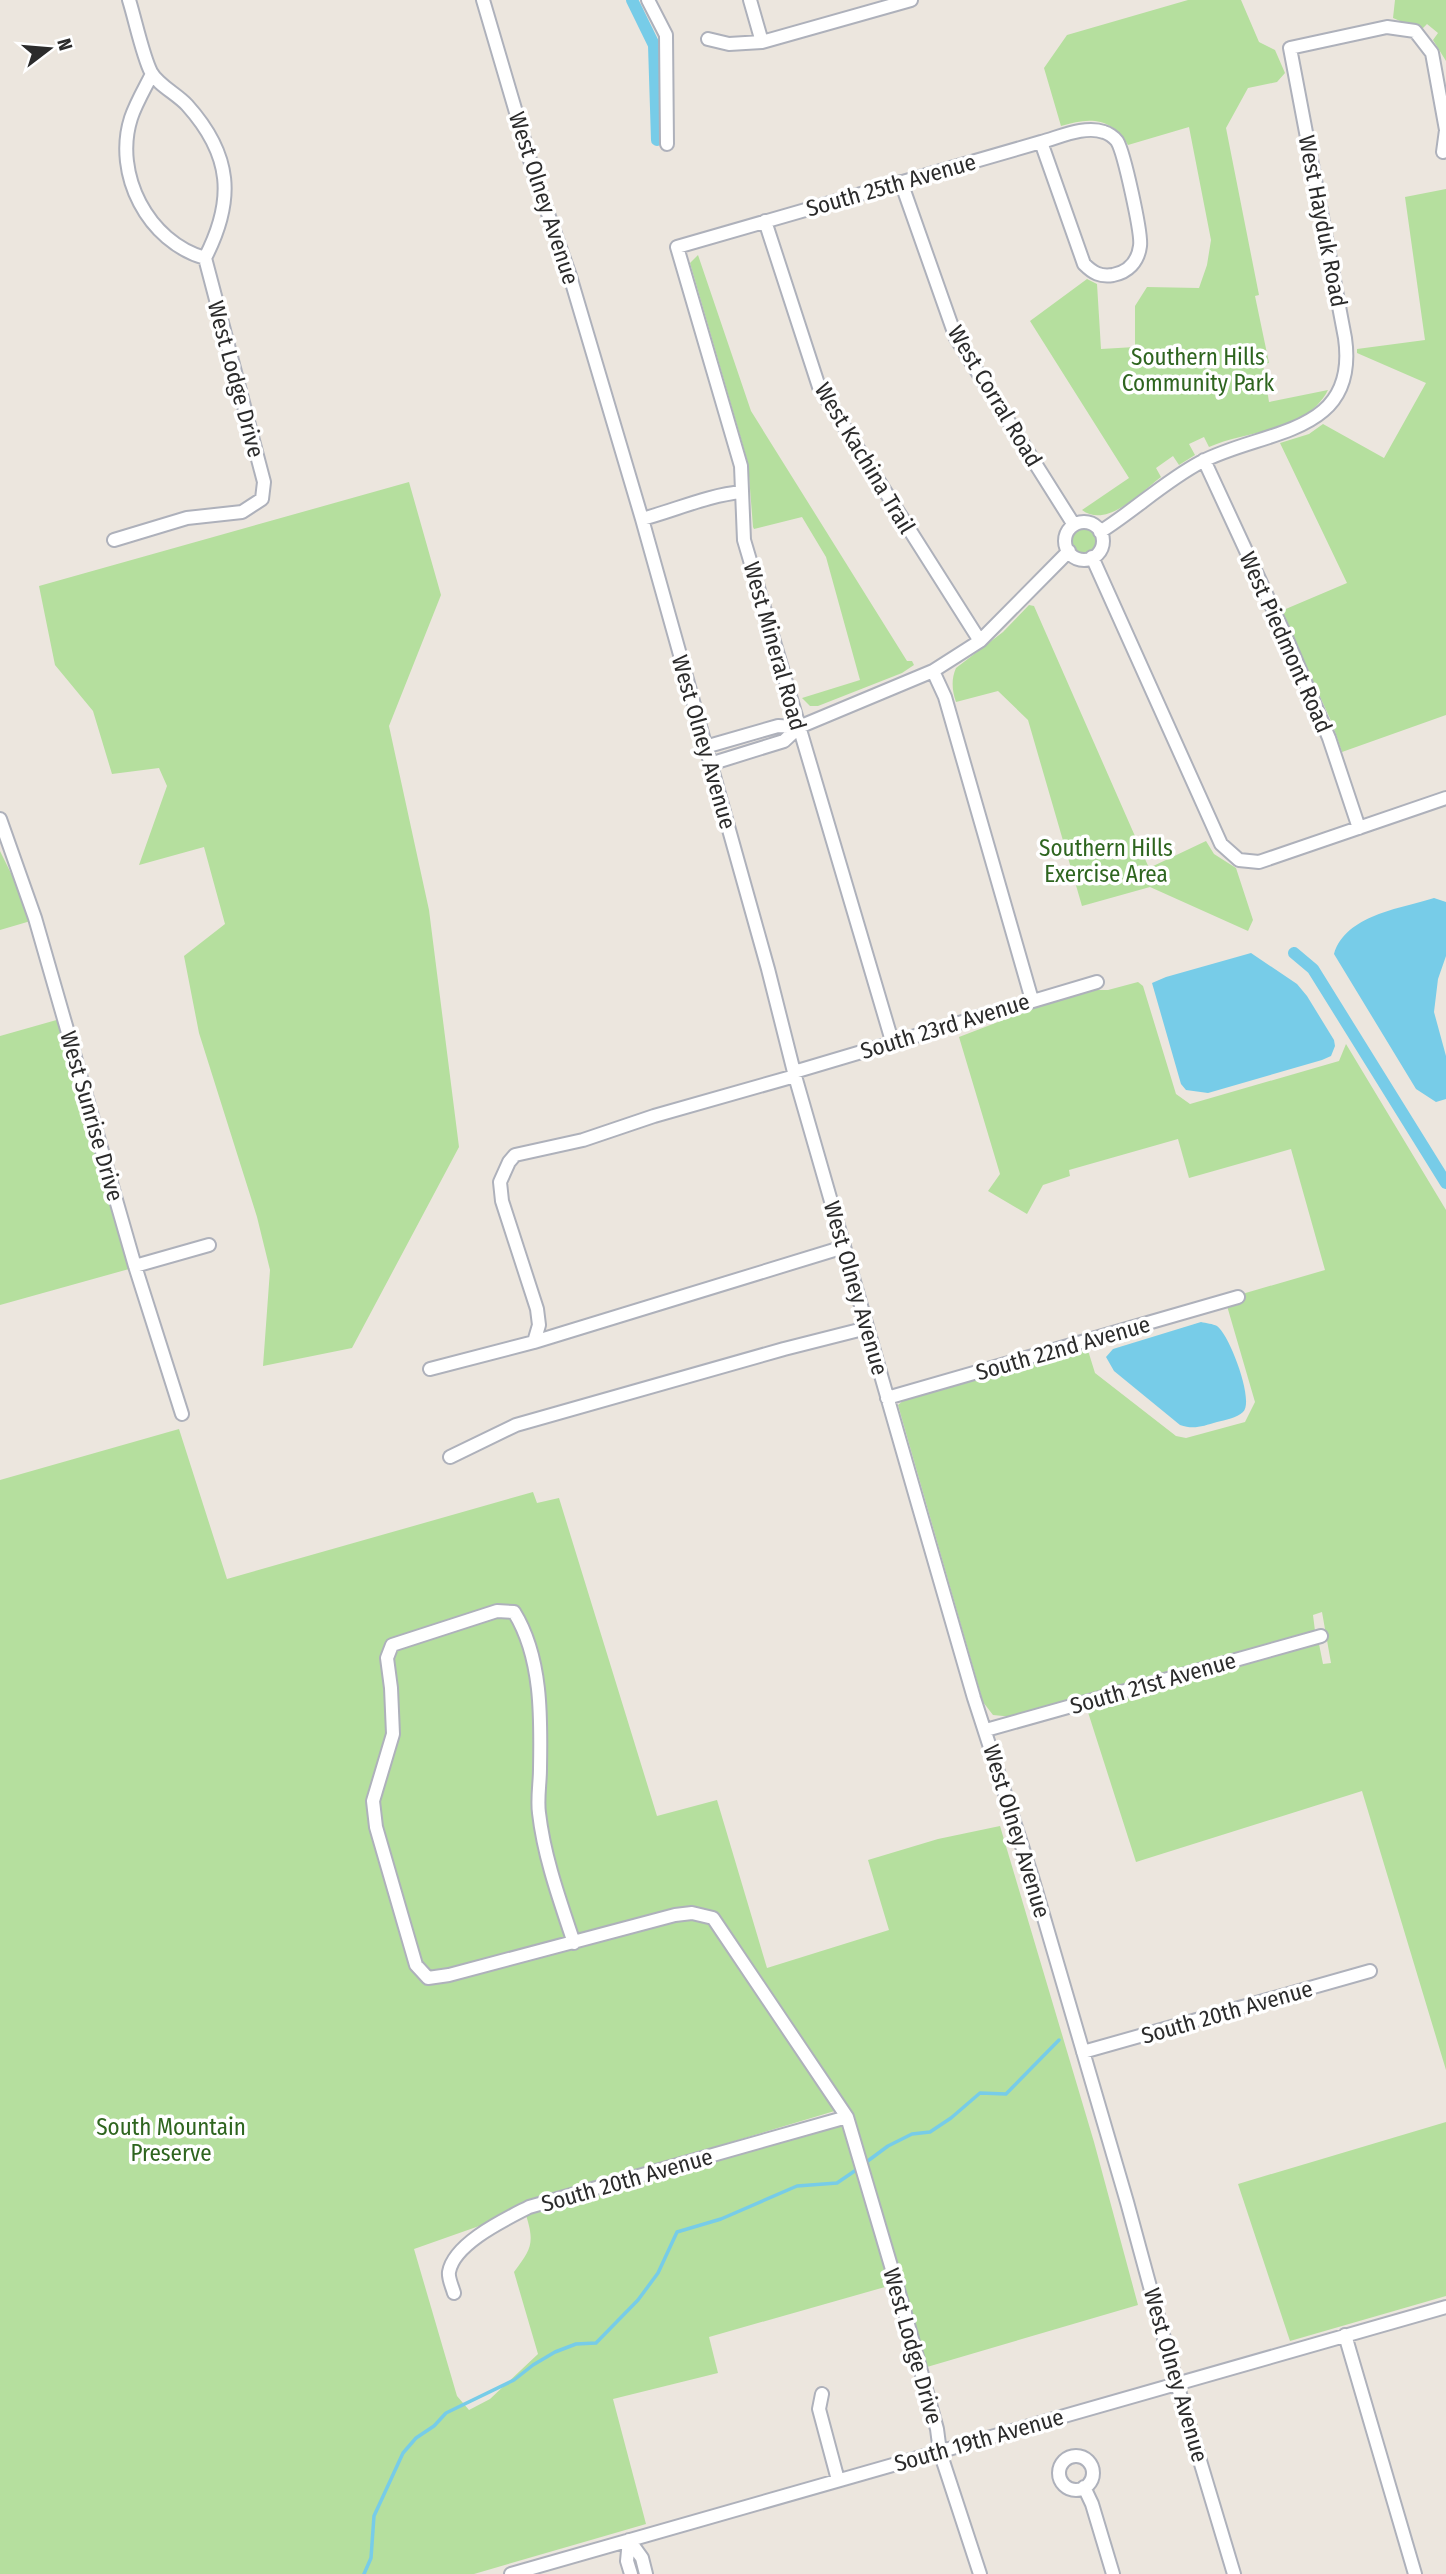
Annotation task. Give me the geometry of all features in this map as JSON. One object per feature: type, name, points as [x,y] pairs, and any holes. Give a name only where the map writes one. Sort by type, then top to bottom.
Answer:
[{"type":"street","points":[[129,0],[152,74],[186,103],[207,129],[221,160],[226,201],[221,224],[205,258],[157,231],[142,210],[125,164],[130,118],[152,74]]},
{"type":"street","name":"West Olney Avenue","points":[[483,0],[535,177],[570,276],[642,519],[887,1398],[974,1698],[1014,1816],[1234,2574]]},
{"type":"street","points":[[648,0],[666,35],[667,144]]},
{"type":"street","points":[[750,0],[762,42]]},
{"type":"street","points":[[708,39],[729,44],[762,42],[910,0]]},
{"type":"street","name":"West Hayduk Road","points":[[1204,460],[1263,437],[1301,426],[1326,411],[1338,394],[1349,362],[1290,48],[1387,27],[1415,31],[1432,53],[1446,130],[1443,152]]},
{"type":"street","name":"South 25th Avenue","points":[[677,247],[765,221],[1041,142],[1088,129],[1106,132],[1117,141],[1120,148],[1141,240],[1138,256],[1133,264],[1119,273],[1101,276],[1084,264],[1041,142]]},
{"type":"street","name":"West Corral Road","points":[[901,182],[956,338],[1074,525]]},
{"type":"street","name":"West Kachina Trail","points":[[765,221],[819,387],[979,641]]},
{"type":"street","name":"West Mineral Road","points":[[677,247],[741,466],[744,540],[892,1041]]},
{"type":"street","name":"West Lodge Drive","points":[[114,540],[187,518],[242,512],[262,499],[264,482],[205,258]]},
{"type":"street","points":[[1100,531],[1179,474],[1204,460]]},
{"type":"street","name":"West Piedmont Road","points":[[1204,460],[1329,738],[1359,828]]},
{"type":"street","points":[[642,519],[721,494],[742,492]]},
{"type":"street","points":[[1087,522],[1100,531],[1101,550],[1093,557],[1075,557],[1069,551],[1065,541],[1066,534],[1074,525],[1087,522]]},
{"type":"street","points":[[710,764],[784,741],[799,727],[933,671],[979,641],[1069,551]]},
{"type":"street","points":[[1093,557],[1220,844],[1240,860],[1259,862],[1446,798]]},
{"type":"street","points":[[933,671],[944,697],[1032,1000]]},
{"type":"street","points":[[705,747],[778,726],[799,727]]},
{"type":"street","points":[[756,733],[760,749]]},
{"type":"street","name":"West Sunrise Drive","points":[[0,819],[35,918],[135,1266],[183,1414]]},
{"type":"street","name":"South 23rd Avenue","points":[[534,1342],[539,1325],[537,1309],[502,1201],[500,1182],[515,1155],[583,1140],[892,1041],[1097,982]]},
{"type":"street","points":[[135,1266],[209,1245]]},
{"type":"street","points":[[430,1369],[534,1342],[844,1247]]},
{"type":"street","name":"South 22nd Avenue","points":[[887,1398],[1238,1297]]},
{"type":"street","points":[[450,1457],[516,1425],[867,1328]]},
{"type":"street","points":[[497,1611],[514,1612],[524,1628],[538,1681],[539,1811],[553,1878],[574,1943],[428,1978],[416,1965],[376,1827],[373,1801],[393,1734],[387,1658],[391,1645],[497,1611]]},
{"type":"street","name":"South 21st Avenue","points":[[986,1730],[1321,1636]]},
{"type":"street","name":"West Lodge Drive","points":[[574,1943],[675,1915],[692,1913],[713,1918],[847,2117],[904,2310],[937,2429],[940,2452],[980,2574]]},
{"type":"street","name":"South 20th Avenue","points":[[1083,2052],[1370,1971]]},
{"type":"street","name":"South 20th Avenue","points":[[454,2292],[448,2275],[451,2264],[468,2243],[501,2221],[529,2207],[847,2117]]},
{"type":"street","name":"South 19th Avenue","points":[[511,2574],[1446,2307]]},
{"type":"street","points":[[1345,2335],[1415,2574]]},
{"type":"street","points":[[822,2394],[819,2409],[838,2480]]},
{"type":"street","points":[[1084,2487],[1092,2504],[1112,2574]]},
{"type":"street","points":[[629,2540],[627,2561],[631,2574]]},
{"type":"street","points":[[629,2540],[642,2558],[646,2574]]},
{"type":"green space","name":"Southern Hills Community Park","points":[[1188,0],[1241,0],[1259,42],[1275,50],[1285,73],[1277,82],[1248,88],[1226,128],[1259,295],[1255,296],[1269,363],[1263,364],[1269,402],[1328,390],[1318,404],[1291,422],[1209,447],[1204,437],[1189,444],[1195,455],[1179,465],[1173,456],[1156,468],[1161,477],[1134,499],[1113,512],[1092,515],[1082,510],[1129,478],[1030,321],[1087,279],[1097,284],[1101,349],[1135,347],[1135,306],[1147,287],[1199,288],[1207,265],[1211,240],[1189,127],[1128,145],[1115,129],[1107,124],[1081,121],[1061,126],[1044,68],[1067,35]]},
{"type":"green space","points":[[1395,0],[1446,0],[1446,61],[1433,40],[1438,33],[1427,24],[1421,30],[1393,18]]},
{"type":"green space","points":[[1446,189],[1446,715],[1342,752],[1332,723],[1281,611],[1347,583],[1280,443],[1309,434],[1323,424],[1384,458],[1426,383],[1357,353],[1357,349],[1425,340],[1405,197]]},
{"type":"green space","points":[[698,255],[751,411],[907,661],[912,661],[914,665],[902,673],[818,706],[810,706],[802,698],[860,680],[826,557],[802,517],[754,529],[753,527],[748,463],[690,263]]},
{"type":"green space","points":[[409,482],[441,595],[389,726],[429,910],[459,1147],[352,1348],[263,1366],[270,1270],[257,1217],[199,1033],[184,956],[225,924],[204,847],[139,865],[167,786],[159,768],[112,774],[93,711],[55,665],[39,586]]},
{"type":"green space","points":[[1084,522],[1097,528],[1103,541],[1097,554],[1084,560],[1071,554],[1065,541],[1071,528]]},
{"type":"green space","name":"Southern Hills Exercise Area","points":[[1029,605],[1034,606],[1149,868],[1206,841],[1214,854],[1236,868],[1253,920],[1248,931],[1150,887],[1082,906],[1028,720],[998,691],[956,702],[954,694],[956,668],[1003,632]]},
{"type":"green space","points":[[0,851],[34,920],[0,930]]},
{"type":"green space","points":[[1138,982],[1143,986],[1176,1094],[1190,1104],[1339,1061],[1346,1044],[1446,1210],[1446,2070],[1362,1791],[1136,1862],[1086,1706],[1319,1644],[1323,1664],[1331,1663],[1322,1612],[1313,1615],[1315,1631],[1013,1717],[993,1715],[983,1702],[898,1405],[910,1395],[1086,1344],[1095,1373],[1176,1436],[1186,1438],[1245,1422],[1255,1402],[1225,1299],[1325,1270],[1291,1149],[1189,1178],[1178,1139],[1069,1170],[1070,1176],[1043,1185],[1027,1214],[988,1191],[1000,1174],[959,1037],[1092,990],[1108,990]]},
{"type":"green space","points":[[60,1019],[129,1269],[0,1305],[0,1036]]},
{"type":"green space","name":"South Mountain Preserve","points":[[179,1429],[227,1579],[533,1492],[537,1503],[559,1498],[657,1816],[717,1800],[767,1968],[889,1930],[868,1860],[938,1839],[1000,1826],[1094,2142],[1138,2305],[927,2367],[848,2107],[524,2204],[482,2225],[414,2249],[457,2396],[469,2410],[490,2399],[538,2354],[514,2272],[530,2246],[526,2215],[831,2124],[843,2123],[892,2285],[709,2337],[718,2373],[613,2399],[646,2524],[474,2574],[0,2574],[0,1480]]},
{"type":"green space","points":[[1446,2122],[1446,2296],[1290,2341],[1238,2184]]},
{"type":"water","points":[[1434,898],[1446,902],[1446,956],[1438,979],[1434,1012],[1446,1056],[1446,1099],[1436,1102],[1416,1089],[1334,954],[1340,941],[1362,922],[1390,910]]},
{"type":"water","points":[[1251,953],[1297,984],[1307,996],[1334,1040],[1331,1056],[1208,1093],[1186,1090],[1181,1084],[1152,983]]},
{"type":"water","points":[[1201,1322],[1217,1326],[1228,1341],[1243,1382],[1246,1405],[1243,1412],[1234,1417],[1190,1427],[1180,1425],[1114,1371],[1106,1357],[1113,1349]]},
{"type":"waterway","points":[[632,0],[654,45],[657,140]]},
{"type":"waterway","points":[[1294,953],[1313,969],[1446,1183]]},
{"type":"waterway","points":[[865,2163],[888,2146],[912,2134],[930,2132],[980,2093],[1006,2094],[1059,2040]]},
{"type":"waterway","points":[[364,2574],[371,2558],[374,2516],[403,2453],[416,2438],[434,2426],[446,2413],[514,2380],[555,2352],[576,2344],[596,2343],[638,2300],[658,2273],[677,2232],[721,2219],[797,2186],[837,2183],[859,2168]]}]
